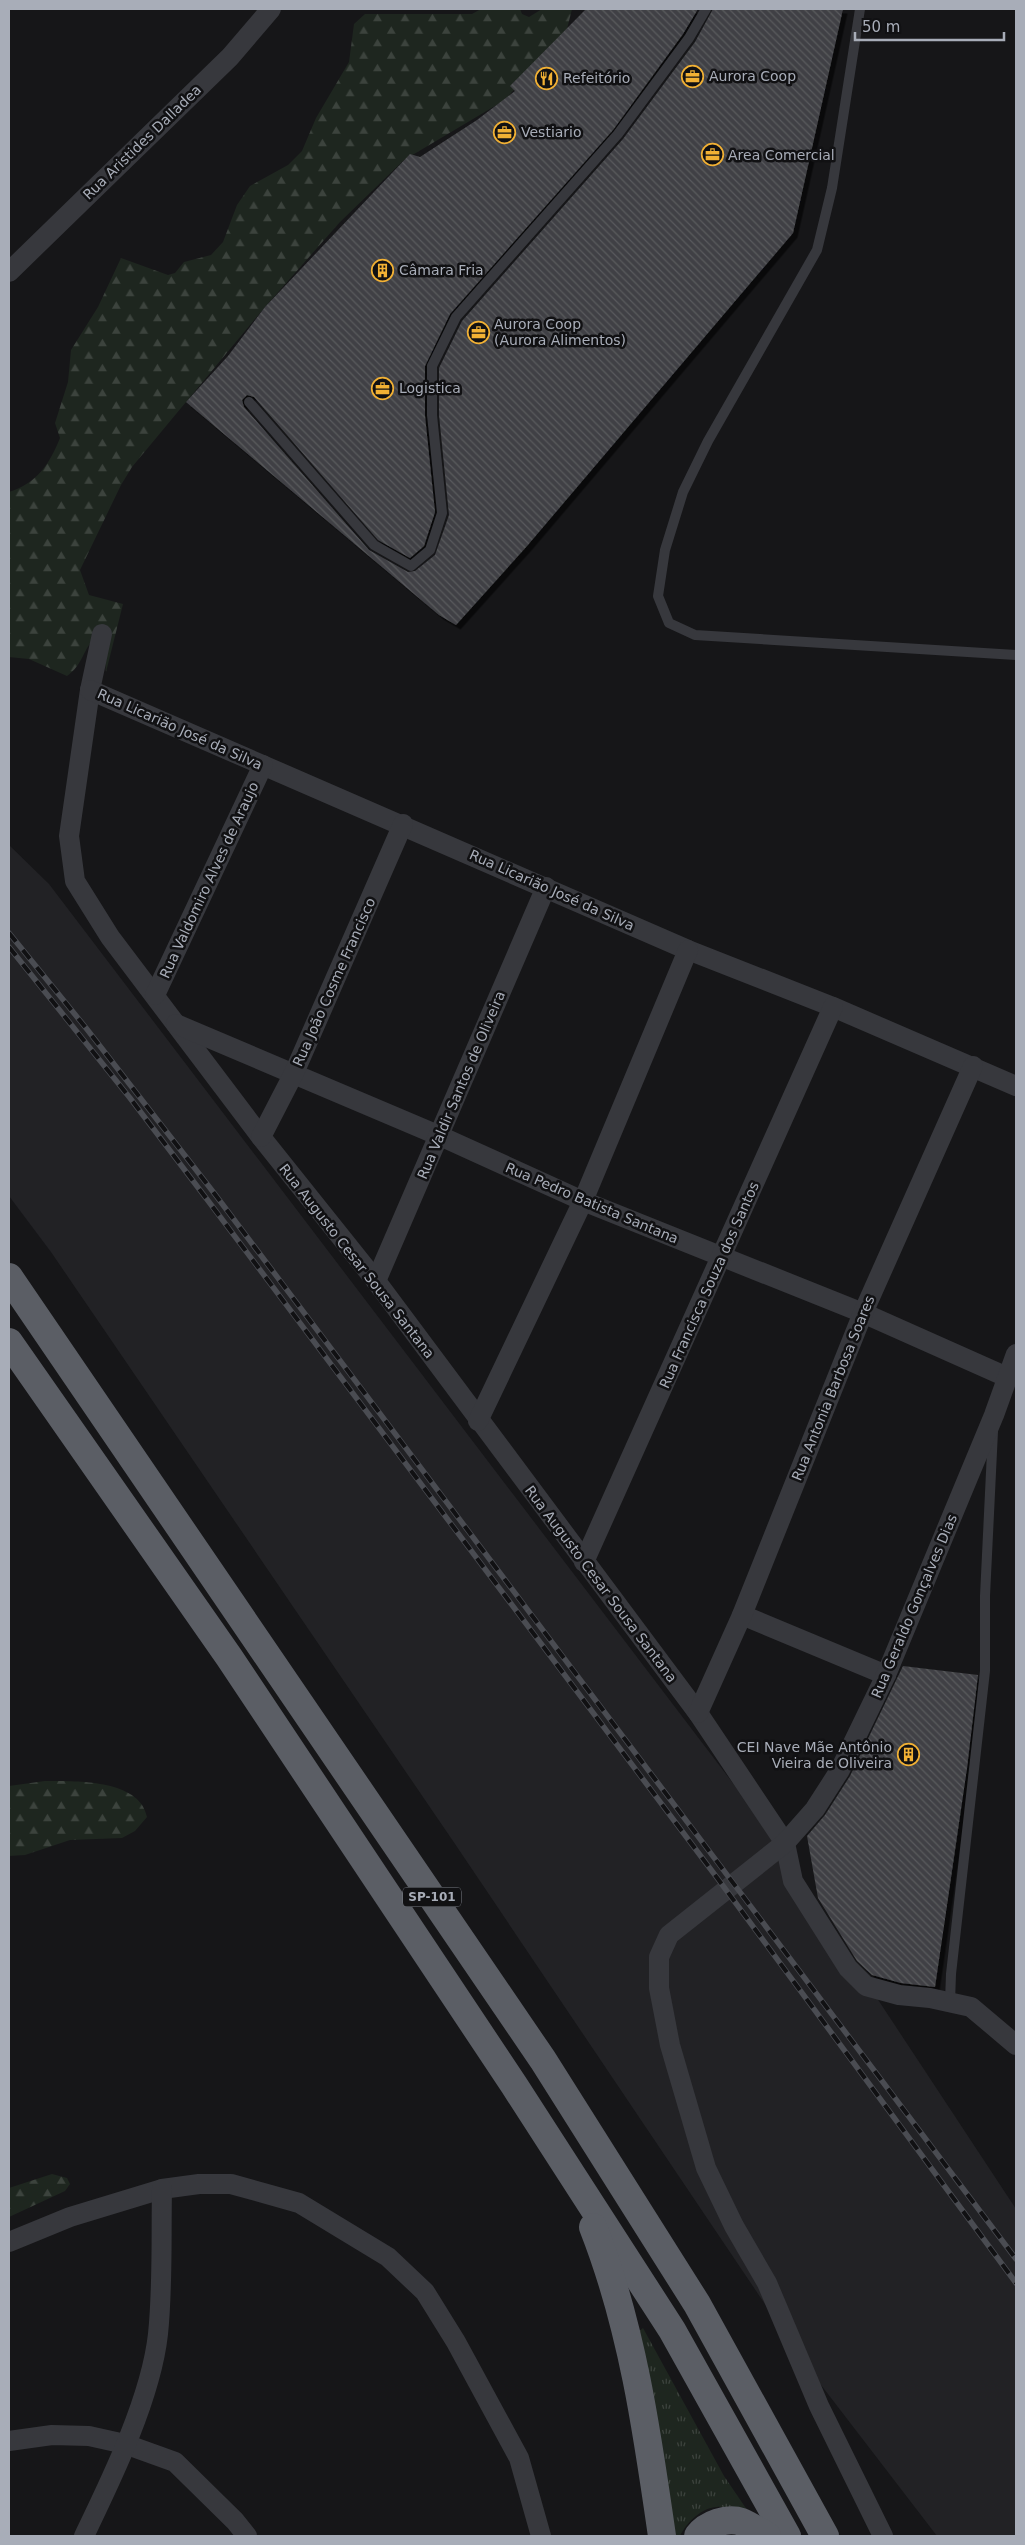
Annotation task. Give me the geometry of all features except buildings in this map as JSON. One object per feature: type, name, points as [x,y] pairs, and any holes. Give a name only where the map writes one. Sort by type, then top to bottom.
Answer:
[{"type":"highway","name":"SP-101","points":[[9,1276],[548,2068],[697,2304],[825,2536]]},
{"type":"highway","name":"SP-101","points":[[9,1342],[229,1657],[571,2172],[672,2330],[787,2536]]},
{"type":"highway","points":[[571,2172],[621,2305],[639,2388],[662,2536]]},
{"type":"highway","points":[[698,2536],[704,2528],[724,2521],[741,2521],[767,2536]]},
{"type":"street","name":"Rua Aristides Dalladea","points":[[9,272],[230,57],[271,9]]},
{"type":"street","name":"Rua Augusto Cesar Sousa Santana","points":[[102,634],[90,690],[69,836],[75,881],[110,937],[155,994],[260,1137],[376,1281],[478,1421],[698,1713],[785,1843]]},
{"type":"street","name":"Rua Licarião José da Silva","points":[[90,690],[403,824],[688,950],[833,1007],[1016,1086]]},
{"type":"street","name":"Rua Valdomiro Alves de Araujo","points":[[155,994],[263,765]]},
{"type":"street","name":"Rua João Cosme Francisco","points":[[260,1137],[294,1073],[403,824]]},
{"type":"street","name":"Rua Valdir Santos de Oliveira","points":[[376,1281],[546,887]]},
{"type":"street","points":[[478,1421],[583,1201],[688,950]]},
{"type":"street","name":"Rua Francisca Souza dos Santos","points":[[584,1562],[833,1007]]},
{"type":"street","name":"Rua Pedro Batista Santana","points":[[176,1024],[440,1136],[583,1201],[863,1313],[1008,1378]]},
{"type":"street","name":"Rua Antonia Barbosa Soares","points":[[698,1713],[742,1615],[863,1313],[973,1066]]},
{"type":"street","name":"Rua Geraldo Gonçalves Dias","points":[[883,2536],[818,2406],[767,2283],[734,2226],[706,2168],[670,2045],[659,1988],[658,1957],[669,1935],[785,1843],[815,1809],[840,1770],[886,1675],[994,1415],[1016,1354]]},
{"type":"street","points":[[742,1615],[886,1675]]},
{"type":"street","points":[[785,1843],[793,1881],[848,1968],[866,1986],[899,1995],[972,2007],[1016,2045]]},
{"type":"street","points":[[9,2242],[70,2217],[162,2189],[199,2184],[231,2184],[299,2203],[388,2257],[424,2292],[456,2342],[518,2458],[541,2536]]},
{"type":"street","points":[[84,2536],[113,2477],[148,2381],[158,2335],[162,2189]]},
{"type":"street","points":[[9,2441],[52,2435],[80,2436],[125,2444],[174,2462],[235,2521],[247,2536]]},
{"type":"lane","points":[[249,402],[374,545],[411,566],[430,550],[442,513],[432,415],[432,366],[456,317],[618,134],[689,38],[706,9]]},
{"type":"lane","points":[[860,9],[832,188],[817,250],[708,441],[683,492],[665,550],[658,596],[669,623],[695,635],[1016,655]]},
{"type":"lane","points":[[950,2002],[951,1974],[985,1671],[985,1596],[994,1415]]},
{"type":"shaded area","points":[[9,845],[49,884],[751,1807],[1016,2209],[1016,2536],[937,2536],[808,2368],[453,1841],[51,1252],[9,1196]]},
{"type":"green space","points":[[481,9],[520,9],[522,14],[529,17],[542,9],[572,9],[567,29],[505,100],[404,160],[340,222],[265,307],[132,467],[121,485],[80,570],[89,595],[123,604],[106,672],[104,642],[97,636],[88,646],[77,667],[67,676],[29,659],[9,657],[9,492],[35,478],[46,465],[56,448],[60,438],[55,423],[68,382],[71,350],[98,307],[121,258],[168,275],[175,273],[184,262],[211,255],[223,242],[237,205],[250,186],[288,165],[302,151],[316,118],[349,62],[354,24],[365,14],[472,14]]},
{"type":"green space","points":[[45,1781],[89,1782],[120,1789],[132,1795],[142,1805],[147,1817],[135,1831],[122,1838],[70,1840],[25,1855],[9,1856],[9,1786]]},
{"type":"green space","points":[[52,2174],[67,2178],[70,2184],[65,2191],[9,2217],[9,2188]]},
{"type":"green space","points":[[643,2328],[724,2476],[758,2526],[731,2509],[720,2507],[705,2510],[699,2514],[688,2524],[680,2536],[669,2536],[636,2334]]},
{"type":"railway","points":[[9,933],[86,1028],[214,1193],[1016,2259]]},
{"type":"railway","points":[[9,947],[130,1098],[206,1198],[718,1879],[1016,2283]]},
{"type":"place","name":"Aurora Coop","points":[[693,76]]},
{"type":"place","name":"Refeitório","points":[[547,78]]},
{"type":"place","name":"Vestiario","points":[[505,132]]},
{"type":"place","name":"Area Comercial","points":[[712,155]]},
{"type":"place","name":"Câmara Fria","points":[[383,270]]},
{"type":"place","name":"Aurora Coop (Aurora Alimentos)","points":[[478,332]]},
{"type":"place","name":"Logistica","points":[[383,388]]},
{"type":"place","name":"CEI Nave Mãe Antônio Vieira de Oliveira","points":[[908,1755]]}]
